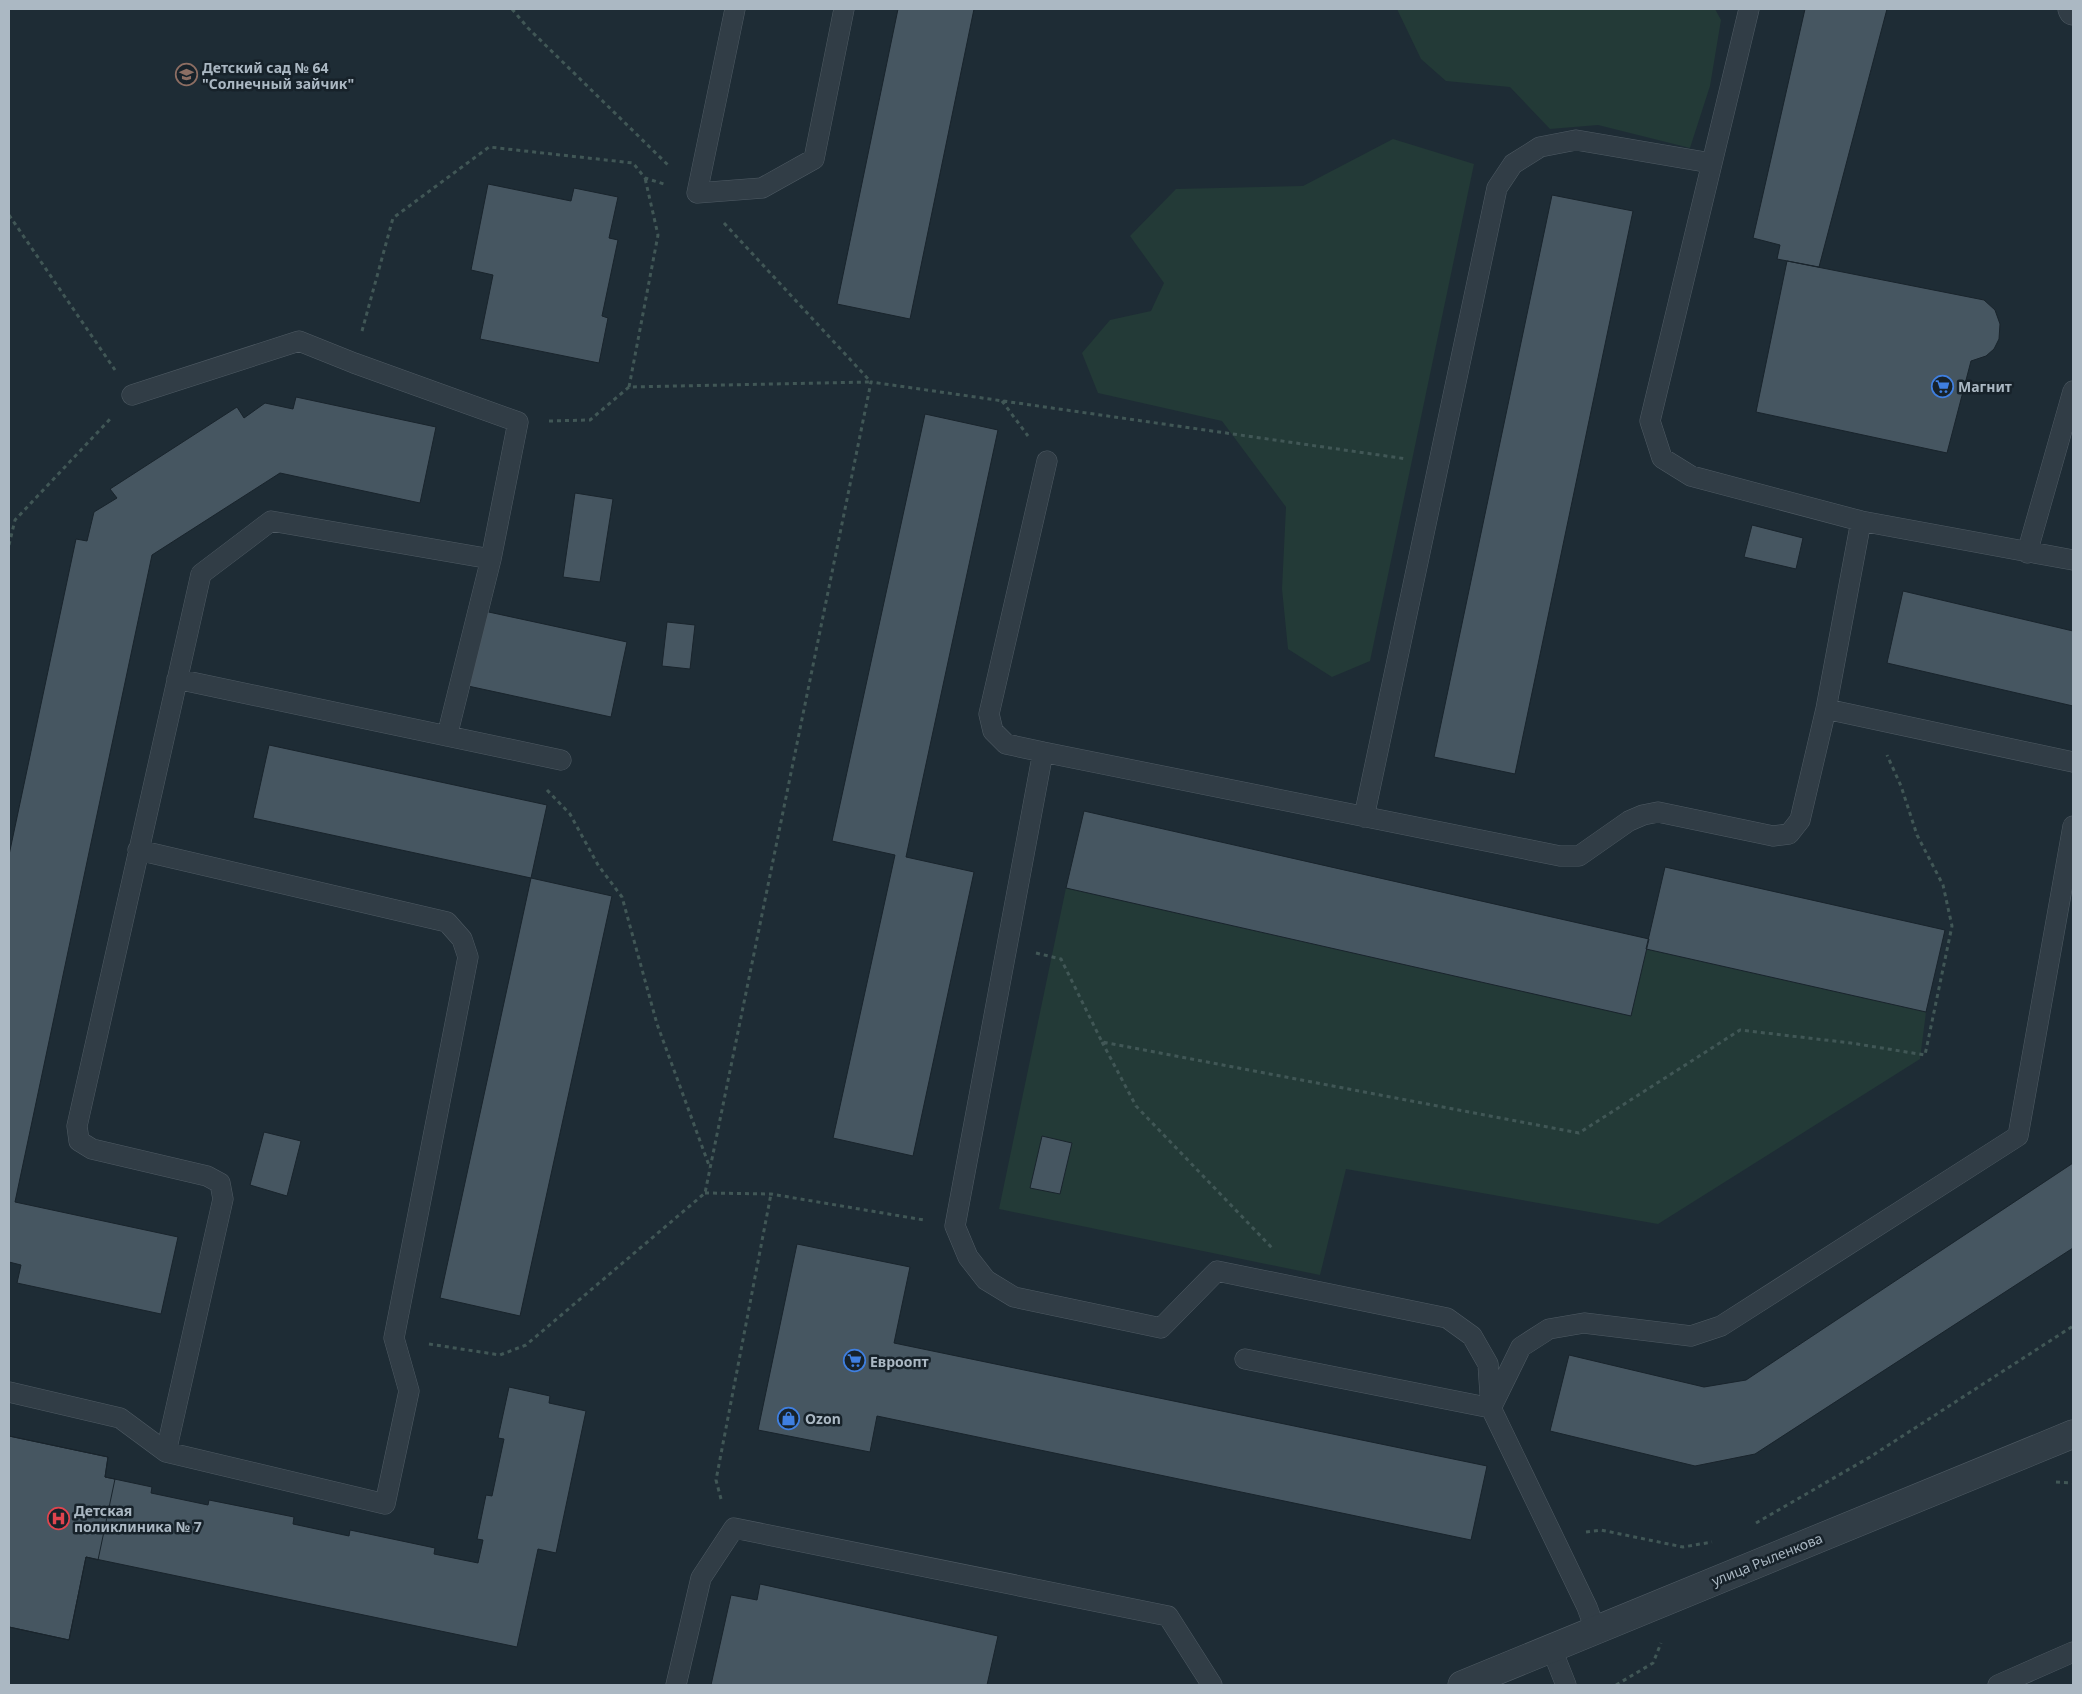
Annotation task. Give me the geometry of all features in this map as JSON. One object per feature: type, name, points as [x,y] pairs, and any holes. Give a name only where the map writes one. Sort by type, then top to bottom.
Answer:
[{"type":"street","name":"улица Рыленкова","points":[[1462,1685],[2073,1434]]},
{"type":"lane","points":[[735,9],[697,193],[762,188],[814,160],[844,9]]},
{"type":"lane","points":[[1749,9],[1650,421],[1662,458],[1691,476],[1861,521],[2073,560]]},
{"type":"lane","points":[[1364,817],[1497,188],[1513,164],[1540,147],[1576,140],[1711,163]]},
{"type":"lane","points":[[132,395],[298,341],[518,422],[491,559],[447,736]]},
{"type":"lane","points":[[2028,553],[2073,392]]},
{"type":"lane","points":[[1046,461],[989,714],[993,731],[1006,744],[1560,856],[1579,856],[1629,821],[1643,815],[1658,812],[1773,836],[1789,834],[1800,820],[1826,709],[1861,521]]},
{"type":"lane","points":[[166,1452],[223,1199],[220,1183],[208,1176],[92,1150],[79,1141],[77,1126],[201,574],[271,521],[491,559]]},
{"type":"lane","points":[[177,678],[561,760]]},
{"type":"lane","points":[[1826,709],[2073,762]]},
{"type":"lane","points":[[1043,752],[954,1226],[968,1257],[986,1280],[1014,1297],[1161,1328],[1217,1271],[1447,1318],[1472,1336],[1488,1364],[1491,1408],[1587,1608],[1595,1629]]},
{"type":"lane","points":[[1491,1408],[1521,1347],[1549,1329],[1584,1324],[1691,1336],[1721,1326],[2018,1136],[2073,826]]},
{"type":"lane","points":[[9,1392],[120,1418],[166,1452],[385,1504],[410,1391],[394,1338],[468,957],[462,939],[447,922],[138,850]]},
{"type":"lane","points":[[1245,1358],[1491,1408]]},
{"type":"lane","points":[[676,1685],[701,1578],[734,1528],[1168,1616],[1212,1685]]},
{"type":"lane","points":[[1551,1647],[1566,1685]]},
{"type":"lane","points":[[1998,1685],[2073,1652]]},
{"type":"path","points":[[354,363],[393,218],[490,147],[634,163],[645,178],[658,235],[629,387],[590,420],[518,422]]},
{"type":"path","points":[[645,178],[697,193]]},
{"type":"path","points":[[9,215],[132,395],[15,520],[9,545]]},
{"type":"path","points":[[629,387],[871,382],[1439,464]]},
{"type":"path","points":[[394,1338],[500,1355],[526,1345],[705,1193],[871,382]]},
{"type":"path","points":[[1001,400],[1046,461]]},
{"type":"path","points":[[1102,1042],[1579,1133],[1740,1030],[1851,1043],[1924,1055],[1952,926],[1943,885],[1917,835],[1901,786],[1882,743],[1860,716]]},
{"type":"path","points":[[545,788],[570,814],[598,865],[622,897],[658,1024],[710,1169]]},
{"type":"path","points":[[1007,947],[1062,959],[1102,1042],[1136,1106],[1314,1291]]},
{"type":"path","points":[[705,1193],[771,1194],[954,1226]]},
{"type":"path","points":[[734,1528],[723,1504],[716,1480],[771,1194]]},
{"type":"path","points":[[1754,1524],[1870,1456],[2073,1326]]},
{"type":"path","points":[[1553,1536],[1601,1530],[1683,1547],[1720,1540]]},
{"type":"green space","points":[[1397,9],[1715,9],[1721,20],[1710,86],[1690,148],[1598,125],[1550,129],[1510,87],[1446,81],[1421,59]]},
{"type":"green space","points":[[1393,139],[1474,164],[1370,661],[1332,677],[1288,649],[1282,589],[1286,507],[1222,421],[1098,393],[1082,353],[1110,320],[1151,311],[1164,283],[1130,236],[1176,189],[1303,186]]},
{"type":"green space","points":[[1066,888],[1631,1016],[1646,949],[1926,1012],[1920,1059],[1658,1224],[1346,1169],[1320,1275],[999,1209]]},
{"type":"building","points":[[898,9],[974,9],[910,319],[837,304]]},
{"type":"building","points":[[1805,9],[1887,9],[1819,267],[1777,259],[1780,245],[1753,238]]},
{"type":"building","points":[[488,184],[571,201],[574,188],[618,197],[609,238],[618,240],[602,316],[608,318],[599,363],[480,339],[493,275],[471,270]]},
{"type":"building","points":[[1552,195],[1633,211],[1515,774],[1434,757]]},
{"type":"building","points":[[1787,261],[1984,300],[1995,310],[2000,324],[1999,339],[1994,349],[1986,356],[1971,361],[1947,453],[1756,412]]},
{"type":"building","points":[[296,397],[436,427],[420,503],[280,473],[152,555],[15,1202],[178,1237],[161,1314],[17,1283],[21,1265],[9,1262],[9,855],[76,539],[87,541],[94,512],[117,498],[110,489],[237,407],[244,418],[265,403],[293,409]]},
{"type":"building","points":[[925,414],[998,430],[906,857],[974,872],[913,1156],[833,1138],[895,855],[832,841]]},
{"type":"building","points":[[575,493],[613,499],[600,582],[563,577]]},
{"type":"building","points":[[1752,525],[1803,538],[1796,569],[1744,557]]},
{"type":"building","points":[[1903,591],[2073,631],[2073,706],[1887,663]]},
{"type":"building","points":[[484,611],[627,642],[611,717],[468,686]]},
{"type":"building","points":[[667,622],[695,625],[690,669],[662,666]]},
{"type":"building","points":[[269,745],[547,805],[531,878],[253,818]]},
{"type":"building","points":[[1084,811],[1649,939],[1631,1016],[1066,888]]},
{"type":"building","points":[[1665,867],[1945,930],[1926,1012],[1646,949]]},
{"type":"building","points":[[531,878],[612,896],[520,1316],[440,1298]]},
{"type":"building","points":[[264,1132],[301,1141],[287,1196],[250,1185]]},
{"type":"building","points":[[1042,1136],[1072,1143],[1060,1194],[1030,1188]]},
{"type":"building","points":[[2073,1163],[2073,1248],[1755,1454],[1695,1466],[1550,1431],[1569,1355],[1704,1387],[1746,1380]]},
{"type":"building","points":[[797,1244],[910,1267],[894,1343],[1487,1466],[1471,1540],[877,1416],[870,1452],[758,1430]]},
{"type":"building","points":[[509,1387],[550,1396],[549,1403],[586,1411],[556,1553],[538,1549],[517,1647],[86,1557],[69,1640],[9,1627],[9,1436],[108,1457],[105,1477],[152,1487],[151,1493],[208,1505],[209,1500],[294,1517],[293,1524],[349,1536],[350,1530],[435,1548],[434,1554],[478,1563],[483,1540],[477,1539],[486,1495],[492,1496],[504,1439],[498,1438]]},
{"type":"building","name":"Детская поликлиника № 7","points":[[9,1436],[108,1457],[105,1477],[115,1479],[98,1560],[86,1557],[69,1640],[9,1627]]},
{"type":"building","points":[[760,1584],[998,1636],[987,1685],[711,1685],[731,1595],[757,1600]]},
{"type":"place","name":"Детский сад № 64 \"Солнечный зайчик\"","points":[[186,75]]},
{"type":"place","name":"Магнит","points":[[1942,386]]},
{"type":"place","name":"Евроопт","points":[[854,1361]]},
{"type":"place","name":"Ozon","points":[[789,1418]]},
{"type":"place","name":"Детская поликлиника № 7","points":[[58,1518]]}]
